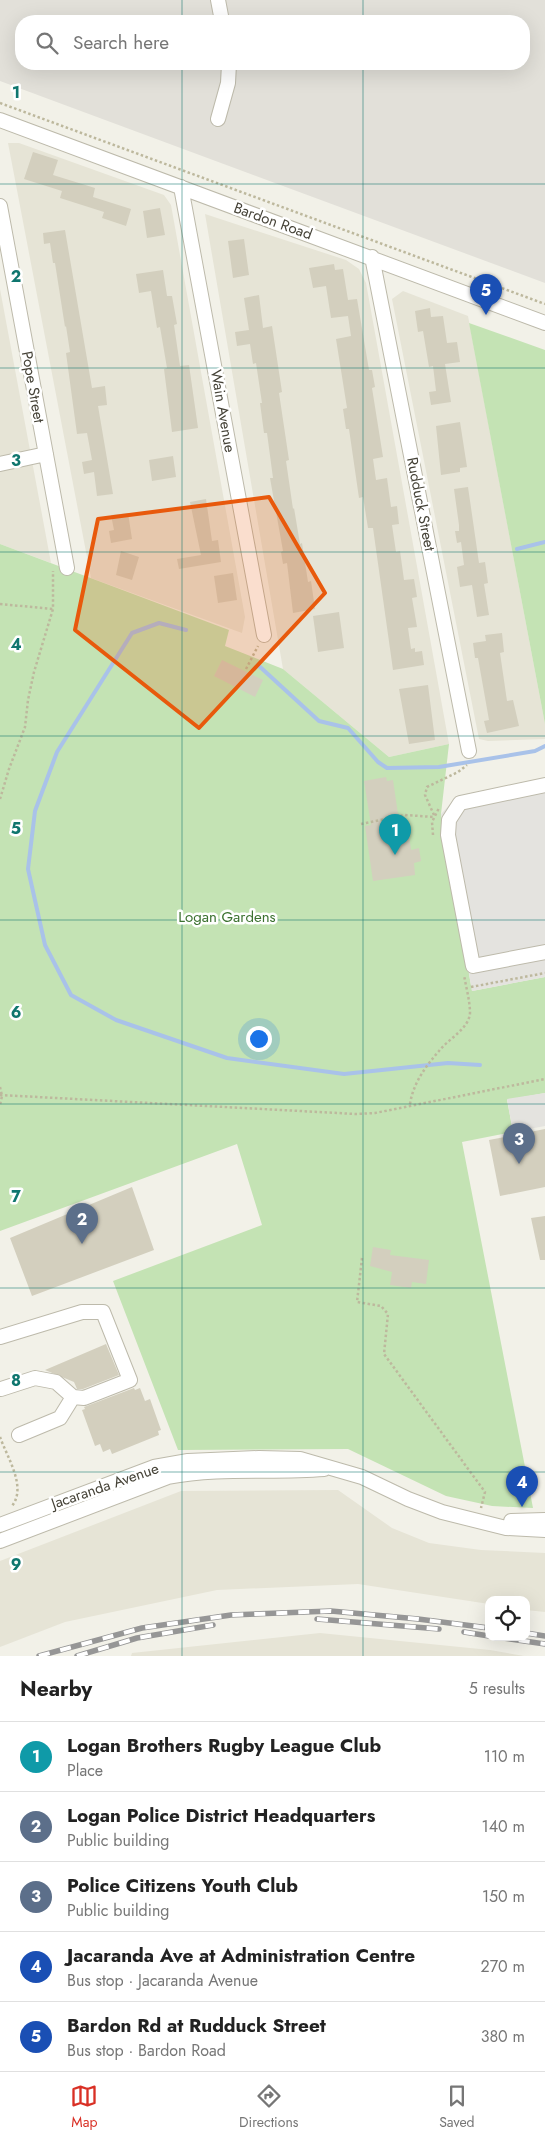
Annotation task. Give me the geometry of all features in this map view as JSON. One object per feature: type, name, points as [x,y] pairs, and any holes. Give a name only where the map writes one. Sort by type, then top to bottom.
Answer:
[{"type":"street","points":[[218,0],[221,15]]},
{"type":"street","points":[[218,119],[228,83],[229,70]]},
{"type":"street","name":"Bardon Road","points":[[0,120],[545,323]]},
{"type":"street","name":"Wain Avenue","points":[[181,187],[264,635]]},
{"type":"street","name":"Pope Street","points":[[0,206],[46,454],[60,568]]},
{"type":"street","name":"Rudduck Street","points":[[372,257],[469,751]]},
{"type":"street","points":[[0,464],[46,454]]},
{"type":"street","points":[[545,785],[460,803],[449,820],[448,835],[473,966],[545,952]]},
{"type":"street","points":[[0,1337],[82,1312],[103,1312],[130,1380],[84,1398],[73,1396],[56,1382],[34,1378],[1,1389]]},
{"type":"street","points":[[19,1435],[60,1418],[73,1396]]},
{"type":"street","name":"Jacaranda Avenue","points":[[0,1525],[154,1467],[188,1461],[240,1458],[300,1459],[362,1477],[427,1506],[478,1521],[506,1528],[545,1530]]},
{"type":"street","name":"Jacaranda Avenue","points":[[0,1541],[168,1477],[195,1472],[297,1471],[332,1468]]},
{"type":"street","name":"Jacaranda Avenue","points":[[478,1521],[545,1520]]},
{"type":"path","points":[[0,103],[545,304]]},
{"type":"path","points":[[0,799],[8,768],[25,727],[30,691],[53,609],[60,568]]},
{"type":"path","points":[[0,604],[53,609]]},
{"type":"path","points":[[246,669],[252,657]]},
{"type":"path","points":[[361,824],[405,815],[434,816],[425,795],[427,787],[458,772]]},
{"type":"path","points":[[471,987],[545,973]]},
{"type":"path","points":[[410,1104],[412,1090],[440,1049]]},
{"type":"path","points":[[1,1095],[356,1114],[375,1113],[410,1104],[545,1079]]},
{"type":"path","points":[[0,1087],[0,1105]]},
{"type":"path","points":[[362,1258],[357,1302],[381,1306],[388,1314],[384,1354],[485,1492],[478,1521]]},
{"type":"path","points":[[0,1438],[18,1485],[14,1504],[9,1509]]},
{"type":"highlighted area","points":[[269,497],[325,593],[199,728],[75,630],[98,519]]},
{"type":"shaded area","points":[[0,0],[545,0],[545,283],[0,81]]},
{"type":"shaded area","points":[[8,143],[19,143],[164,195],[171,205],[245,617],[242,633],[91,578]]},
{"type":"shaded area","points":[[205,214],[346,260],[359,269],[366,283],[449,744],[389,757],[283,669]]},
{"type":"shaded area","points":[[0,289],[51,563],[0,544]]},
{"type":"shaded area","points":[[403,291],[468,316],[545,724],[545,739],[488,741],[479,739],[392,299]]},
{"type":"shaded area","points":[[545,779],[545,977],[472,991],[441,814],[453,801],[466,794]]},
{"type":"shaded area","points":[[545,1093],[545,1126],[513,1132],[507,1099]]},
{"type":"shaded area","points":[[338,1490],[392,1528],[429,1543],[481,1550],[545,1553],[545,1612],[530,1610],[530,1596],[485,1596],[485,1603],[358,1584],[217,1590],[65,1622],[0,1647],[0,1561],[181,1491]]},
{"type":"shaded area","points":[[320,1633],[490,1650],[524,1656],[131,1656],[132,1653]]},
{"type":"green space","points":[[469,323],[545,350],[545,724]]},
{"type":"green space","name":"Logan Gardens","points":[[0,544],[229,630],[225,646],[283,669],[389,757],[449,744],[441,814],[472,991],[545,977],[545,1093],[507,1100],[513,1132],[462,1142],[533,1508],[492,1506],[446,1496],[348,1449],[178,1450],[113,1281],[262,1225],[237,1144],[0,1231]]},
{"type":"building","points":[[33,152],[58,160],[53,175],[95,188],[93,197],[131,209],[126,226],[102,218],[104,212],[60,198],[62,191],[24,179]]},
{"type":"building","points":[[160,208],[165,235],[147,238],[143,211]]},
{"type":"building","points":[[65,230],[92,388],[105,386],[107,405],[98,406],[113,494],[97,496],[94,472],[84,474],[82,462],[92,460],[87,433],[77,434],[66,353],[70,352],[66,326],[55,263],[53,263],[50,243],[44,244],[43,233]]},
{"type":"building","points":[[244,239],[249,275],[233,278],[228,241]]},
{"type":"building","points":[[334,264],[335,270],[343,269],[348,300],[357,299],[369,370],[372,370],[375,387],[372,388],[383,457],[373,459],[376,480],[387,478],[391,507],[397,506],[399,524],[392,525],[396,552],[400,551],[404,580],[414,579],[417,597],[412,598],[417,627],[408,628],[411,649],[415,648],[415,652],[422,651],[424,665],[393,670],[373,528],[368,528],[363,497],[359,498],[349,429],[346,429],[343,409],[347,408],[336,339],[351,336],[348,316],[331,318],[326,286],[313,288],[309,268]]},
{"type":"building","points":[[163,270],[167,296],[172,296],[177,324],[174,325],[180,366],[189,365],[198,428],[172,432],[164,369],[167,368],[160,327],[157,328],[151,291],[139,293],[136,274]]},
{"type":"building","points":[[259,295],[263,328],[272,326],[282,392],[279,393],[289,460],[286,461],[293,509],[300,544],[302,543],[308,582],[311,581],[315,609],[293,613],[287,563],[283,564],[281,552],[283,551],[270,478],[273,478],[267,433],[264,433],[256,363],[253,364],[250,344],[237,346],[235,332],[249,330],[244,298]]},
{"type":"building","points":[[430,308],[431,317],[443,316],[447,343],[457,342],[460,362],[445,364],[451,402],[431,405],[429,392],[436,391],[433,366],[429,367],[423,331],[418,332],[415,311]]},
{"type":"building","points":[[460,422],[467,467],[460,468],[460,472],[441,475],[436,426]]},
{"type":"building","points":[[173,456],[176,477],[152,481],[149,460]]},
{"type":"building","points":[[468,487],[479,563],[485,562],[488,583],[484,584],[489,615],[477,617],[472,585],[460,587],[457,567],[464,565],[461,542],[457,543],[455,531],[459,531],[459,525],[454,489]]},
{"type":"building","points":[[206,499],[212,541],[218,540],[221,562],[179,569],[177,559],[201,555],[190,502]]},
{"type":"building","points":[[128,513],[132,539],[111,543],[109,531],[114,530],[111,515]]},
{"type":"building","points":[[121,551],[139,557],[132,580],[116,575]]},
{"type":"building","points":[[233,573],[237,600],[218,603],[214,576]]},
{"type":"building","points":[[339,612],[344,648],[318,652],[313,616]]},
{"type":"building","points":[[502,633],[504,652],[500,653],[507,701],[513,700],[519,726],[487,733],[484,721],[489,720],[478,658],[475,658],[473,643],[486,641],[485,635]]},
{"type":"building","points":[[222,660],[263,680],[255,697],[214,676]]},
{"type":"building","points":[[428,685],[435,740],[409,744],[399,689]]},
{"type":"building","points":[[386,777],[387,781],[393,780],[399,821],[407,820],[411,850],[419,848],[421,861],[414,863],[415,875],[373,881],[365,826],[371,825],[364,781]]},
{"type":"building","points":[[545,1129],[545,1187],[500,1196],[489,1140]]},
{"type":"building","points":[[132,1187],[154,1250],[32,1296],[10,1238]]},
{"type":"building","points":[[545,1216],[545,1260],[540,1260],[531,1218]]},
{"type":"building","points":[[373,1247],[391,1250],[390,1255],[429,1260],[426,1284],[412,1282],[411,1288],[390,1285],[392,1272],[370,1266]]},
{"type":"building","points":[[106,1344],[119,1375],[83,1389],[77,1389],[74,1382],[45,1370]]},
{"type":"building","points":[[134,1388],[135,1390],[140,1388],[145,1401],[150,1399],[161,1430],[158,1431],[159,1435],[112,1454],[110,1449],[103,1452],[100,1444],[95,1446],[82,1410],[85,1409],[84,1407]]},
{"type":"waterway","points":[[517,549],[545,542]]},
{"type":"waterway","points":[[186,630],[159,623],[132,633],[57,752],[35,811],[28,869],[45,945],[71,995],[116,1020],[227,1058],[344,1074],[448,1063],[480,1065]]},
{"type":"waterway","points":[[258,665],[319,721],[348,728],[378,762],[387,768],[439,767],[535,751],[545,746]]},
{"type":"railway","points":[[39,1656],[142,1628],[231,1615],[331,1611],[485,1627]]},
{"type":"railway","points":[[317,1619],[439,1629]]},
{"type":"railway","points":[[77,1656],[137,1638],[213,1625]]},
{"type":"railway","points":[[464,1632],[485,1635]]},
{"type":"railway","points":[[530,1634],[545,1636]]},
{"type":"railway","points":[[524,1641],[545,1644]]},
{"type":"place","name":"Bardon Rd at Rudduck Street","points":[[486,315]]},
{"type":"place","name":"Logan Brothers Rugby League Club","points":[[395,855]]},
{"type":"place","name":"Police Citizens Youth Club","points":[[519,1164]]},
{"type":"place","name":"Logan Police District Headquarters","points":[[82,1244]]},
{"type":"place","name":"Jacaranda Ave at Administration Centre","points":[[522,1507]]}]
